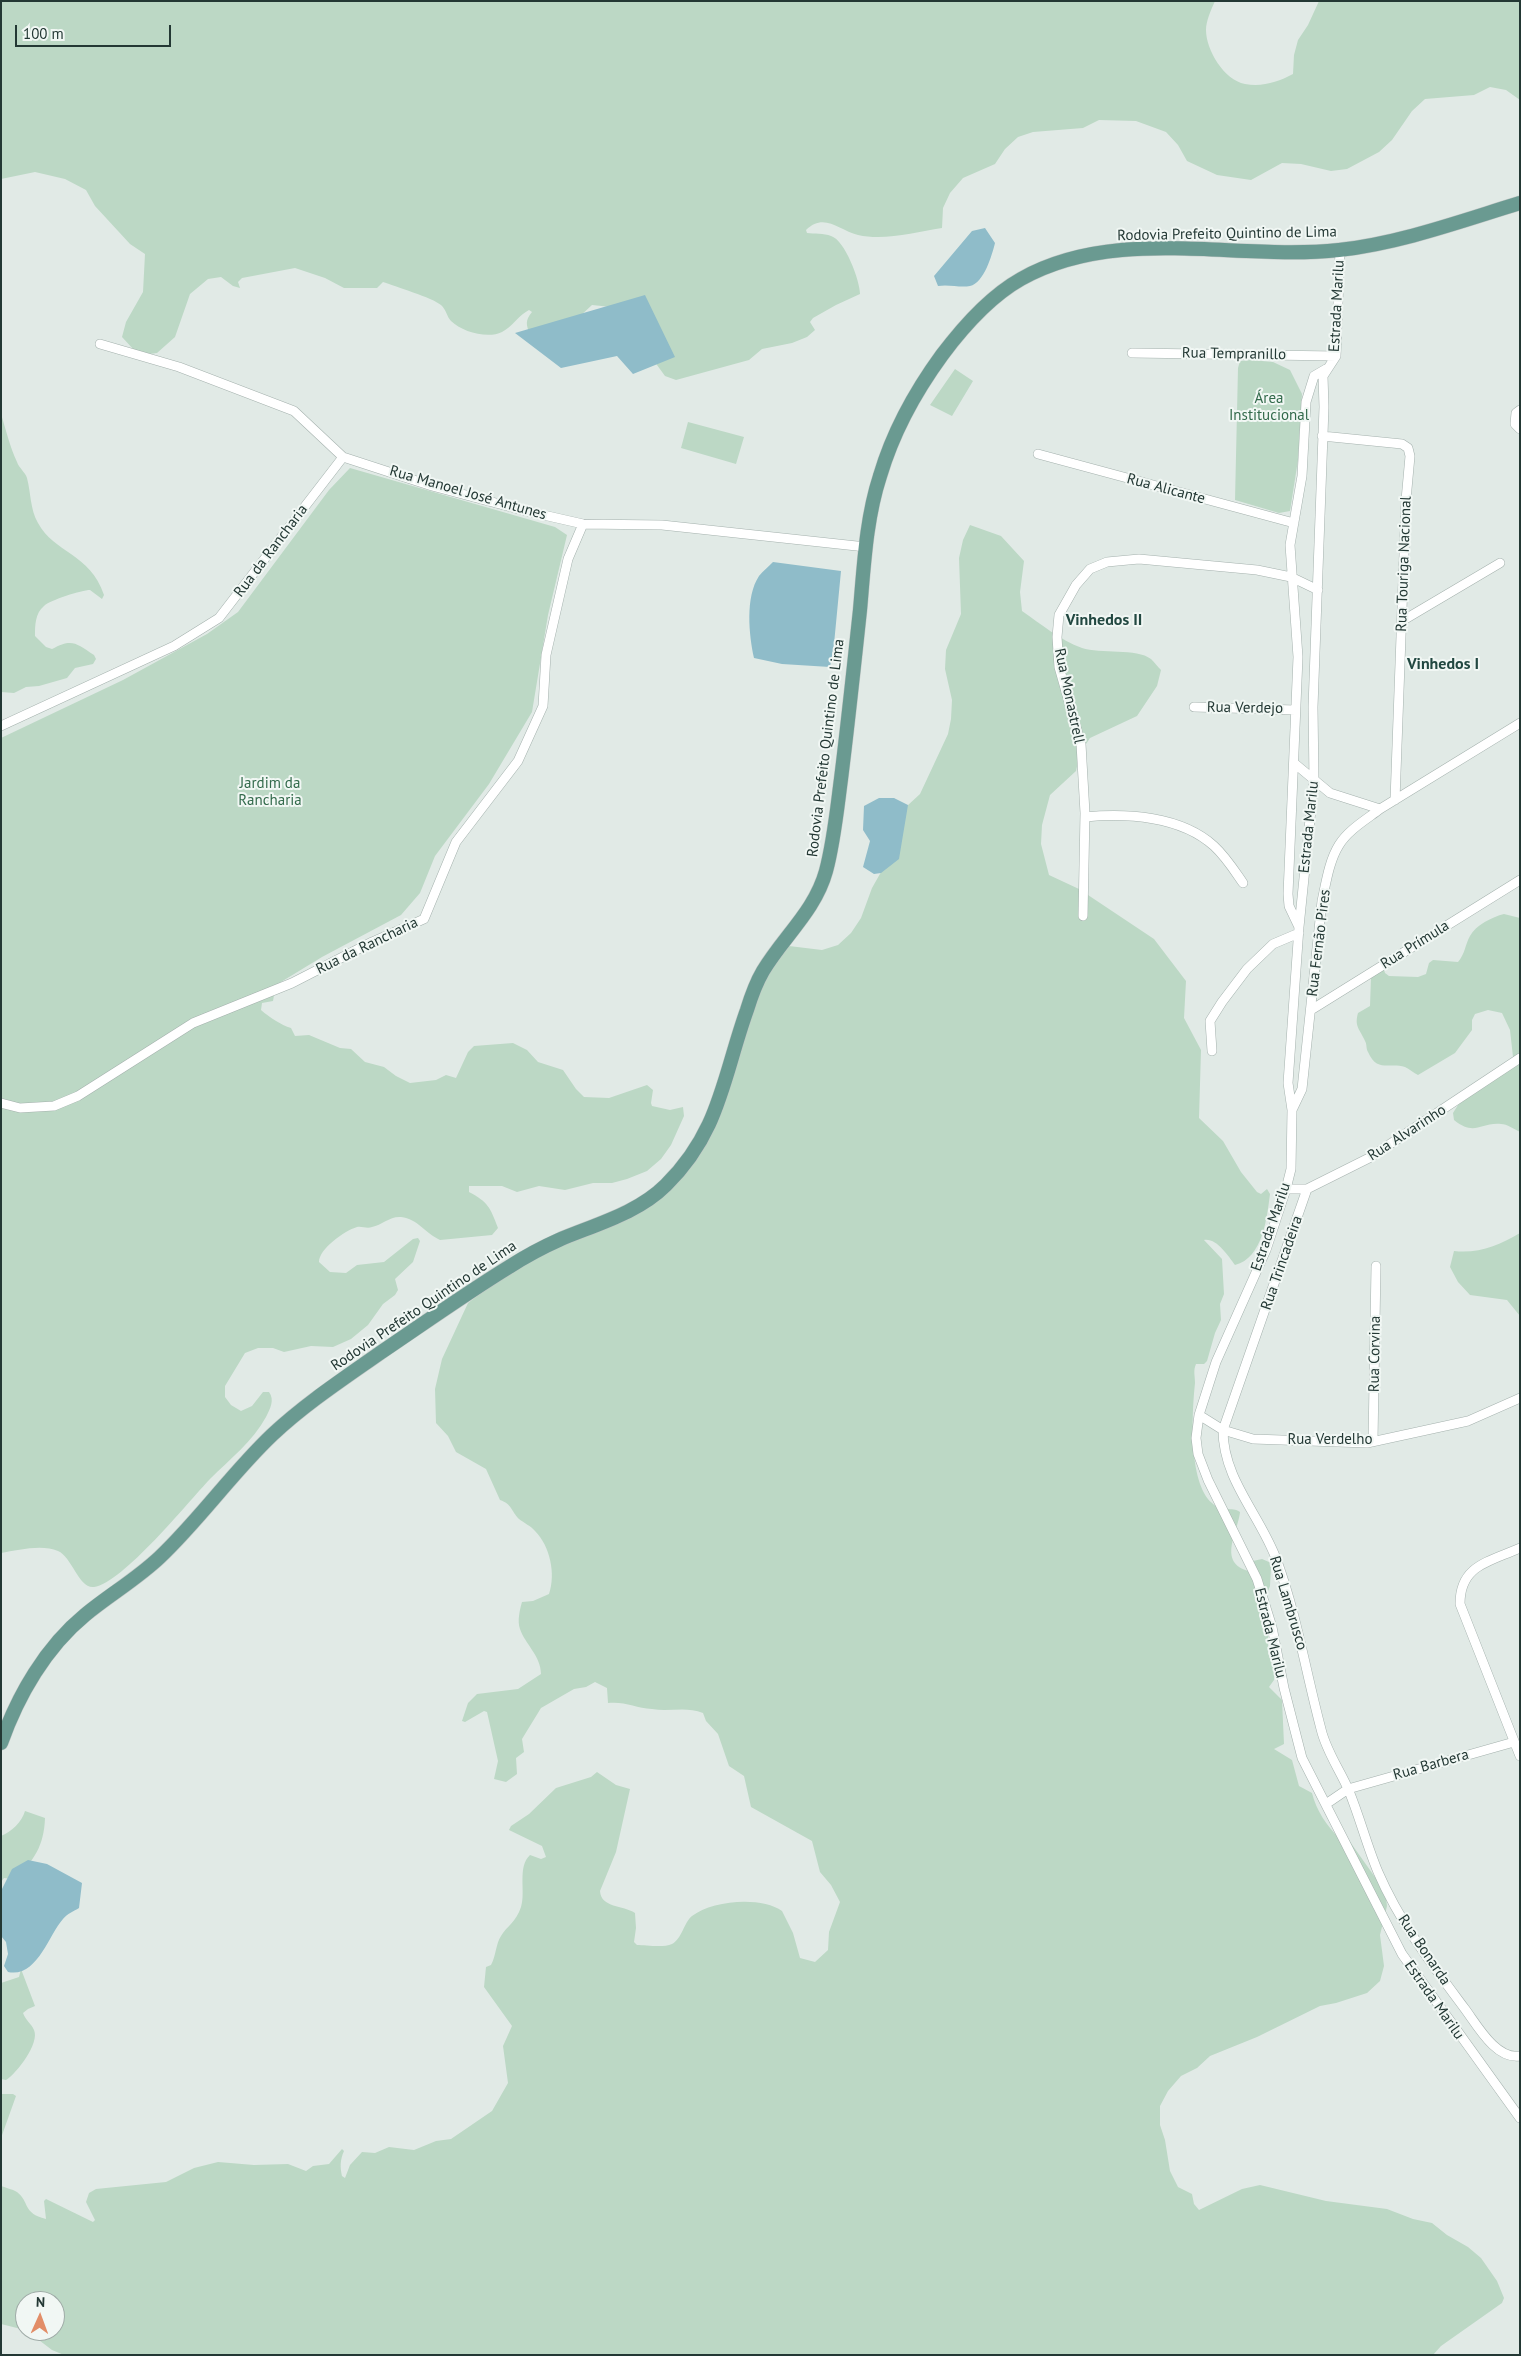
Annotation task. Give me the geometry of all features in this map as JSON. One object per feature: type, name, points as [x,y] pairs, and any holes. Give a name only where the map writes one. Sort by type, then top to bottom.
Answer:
[{"type":"main road","name":"Rodovia Prefeito Quintino de Lima","points":[[1,1743],[13,1714],[37,1669],[67,1632],[84,1615],[157,1560],[253,1454],[289,1420],[354,1372],[517,1262],[557,1241],[633,1209],[653,1197],[680,1171],[692,1155],[713,1119],[723,1094],[746,1012],[755,988],[763,972],[812,905],[827,868],[852,692],[866,547],[878,479],[902,420],[914,397],[940,358],[967,325],[1018,280],[1060,262],[1123,251],[1170,249],[1290,252],[1340,250],[1416,234],[1520,203]]},
{"type":"street","name":"Estrada Marilu","points":[[1340,250],[1336,356],[1322,376],[1324,407],[1313,707],[1314,780],[1299,930],[1288,1083],[1288,1098],[1292,1110],[1291,1169],[1266,1250],[1216,1362],[1199,1415],[1196,1438],[1198,1454],[1257,1579],[1272,1627],[1284,1688],[1302,1758],[1402,1954],[1520,2118]]},
{"type":"street","name":"Rua Manoel José Antunes","points":[[100,344],[179,367],[294,411],[344,457],[432,486],[583,524],[662,525],[866,547]]},
{"type":"street","name":"Rua Tempranillo","points":[[1132,353],[1336,356]]},
{"type":"street","points":[[1212,1051],[1210,1021],[1222,1002],[1247,969],[1273,944],[1299,930],[1289,906],[1288,894],[1298,657],[1290,545],[1302,476],[1306,402],[1314,376],[1330,367]]},
{"type":"street","points":[[1520,410],[1516,413],[1515,424],[1520,429]]},
{"type":"street","name":"Rua Touriga Nacional","points":[[1322,436],[1393,442],[1408,448],[1410,456],[1395,800]]},
{"type":"street","name":"Rua Alicante","points":[[1038,454],[1294,523]]},
{"type":"street","name":"Rua da Rancharia","points":[[1,726],[174,646],[219,618],[344,457]]},
{"type":"street","name":"Rua da Rancharia","points":[[1,1104],[20,1108],[54,1106],[78,1096],[193,1023],[292,983],[372,942],[424,920],[456,842],[518,761],[543,706],[546,655],[568,558],[583,524]]},
{"type":"street","name":"Rua Monastrell","points":[[1084,916],[1085,816],[1081,744],[1059,667],[1057,637],[1059,615],[1076,585],[1090,569],[1107,562],[1139,559],[1257,570],[1291,576],[1318,590]]},
{"type":"street","points":[[1402,621],[1500,563]]},
{"type":"street","name":"Rua Verdejo","points":[[1194,707],[1296,710]]},
{"type":"street","name":"Rua Fernão Pires","points":[[1292,1110],[1302,1089],[1322,901],[1328,872],[1339,844],[1359,825],[1380,810],[1520,723]]},
{"type":"street","points":[[1294,764],[1330,793],[1380,810]]},
{"type":"street","points":[[1085,816],[1110,814],[1165,821],[1213,845],[1230,863],[1243,883]]},
{"type":"street","name":"Rua Prímula","points":[[1311,1010],[1520,880]]},
{"type":"street","name":"Rua Alvarinho","points":[[1286,1189],[1307,1189],[1369,1158],[1520,1058]]},
{"type":"street","name":"Rua Trincadeira","points":[[1257,1336],[1307,1189]]},
{"type":"street","name":"Rua Corvina","points":[[1373,1441],[1376,1266]]},
{"type":"street","name":"Rua Lambrusco","points":[[1257,1336],[1236,1389],[1223,1430],[1223,1444],[1229,1468],[1277,1559],[1300,1636],[1321,1731],[1333,1761],[1348,1789]]},
{"type":"street","name":"Rua Verdelho","points":[[1199,1415],[1223,1430],[1254,1438],[1367,1443],[1468,1421],[1520,1398]]},
{"type":"street","points":[[1520,1548],[1475,1568],[1464,1579],[1460,1590],[1460,1604],[1520,1756]]},
{"type":"street","name":"Rua Barbera","points":[[1326,1804],[1348,1789],[1514,1742]]},
{"type":"street","name":"Rua Bonarda","points":[[1348,1789],[1378,1872],[1405,1926],[1489,2039],[1505,2054],[1520,2056]]},
{"type":"green space","points":[[1,1],[1215,1],[1206,30],[1213,55],[1230,77],[1245,84],[1258,85],[1276,81],[1293,74],[1294,55],[1298,40],[1308,25],[1319,1],[1520,1],[1520,100],[1506,90],[1490,87],[1474,95],[1425,99],[1412,111],[1392,140],[1379,152],[1347,169],[1331,171],[1301,164],[1282,163],[1251,180],[1217,175],[1187,161],[1178,145],[1166,132],[1136,121],[1099,120],[1083,128],[1033,132],[1018,137],[1005,149],[995,164],[963,178],[950,193],[943,208],[942,228],[900,235],[868,237],[851,233],[825,222],[813,225],[806,230],[807,233],[831,236],[841,245],[855,271],[860,294],[813,318],[810,322],[815,330],[807,337],[792,343],[762,349],[749,360],[676,380],[665,376],[649,354],[630,309],[592,305],[578,318],[530,335],[527,323],[532,312],[529,310],[502,332],[490,335],[468,331],[456,325],[441,305],[413,292],[383,282],[377,288],[344,288],[325,278],[295,268],[242,278],[238,282],[240,288],[233,286],[221,277],[208,279],[190,294],[175,337],[157,353],[149,354],[134,350],[122,337],[126,322],[143,292],[145,254],[130,244],[95,206],[86,190],[65,179],[35,172],[1,179]]},
{"type":"green space","name":"Área Institucional","points":[[1240,361],[1273,362],[1290,370],[1302,394],[1298,460],[1290,511],[1279,513],[1235,500],[1238,368]]},
{"type":"green space","points":[[955,369],[973,381],[952,416],[930,405]]},
{"type":"green space","points":[[1,414],[18,464],[27,478],[35,518],[53,541],[90,570],[98,581],[104,595],[102,599],[90,590],[59,598],[44,606],[36,620],[35,636],[46,647],[52,649],[64,644],[74,643],[94,655],[96,659],[93,664],[75,668],[67,678],[39,686],[26,687],[14,693],[1,692]]},
{"type":"green space","points":[[688,422],[744,437],[736,464],[681,448]]},
{"type":"green space","name":"Jardim da Rancharia","points":[[350,468],[555,527],[567,535],[548,615],[532,712],[489,784],[435,856],[420,893],[401,915],[322,957],[276,985],[273,1001],[262,1003],[261,1010],[283,1025],[291,1028],[295,1036],[309,1035],[340,1048],[351,1049],[365,1062],[384,1067],[410,1083],[436,1080],[446,1075],[456,1078],[468,1052],[474,1046],[513,1043],[527,1050],[538,1062],[563,1070],[584,1097],[609,1098],[647,1085],[653,1090],[652,1106],[670,1110],[683,1107],[684,1116],[671,1145],[661,1159],[647,1171],[627,1179],[612,1183],[593,1183],[565,1190],[539,1186],[517,1192],[502,1186],[469,1186],[469,1192],[484,1202],[493,1215],[498,1228],[492,1235],[440,1240],[412,1220],[397,1217],[370,1228],[357,1227],[333,1241],[323,1252],[319,1262],[330,1272],[346,1273],[357,1265],[384,1262],[413,1239],[418,1238],[420,1241],[413,1262],[395,1279],[398,1290],[395,1295],[383,1304],[368,1325],[351,1339],[333,1347],[311,1346],[284,1352],[273,1348],[258,1348],[245,1353],[225,1386],[225,1397],[231,1405],[241,1411],[252,1406],[263,1392],[269,1392],[272,1398],[271,1405],[261,1426],[138,1557],[106,1582],[94,1587],[89,1586],[84,1583],[63,1554],[58,1551],[37,1548],[1,1553],[1,738],[123,680],[207,634],[238,612],[329,490]]},
{"type":"green space","points":[[970,525],[1001,536],[1024,561],[1020,592],[1022,611],[1066,641],[1090,650],[1137,653],[1151,659],[1161,670],[1157,686],[1137,716],[1090,738],[1080,753],[1076,771],[1050,795],[1042,825],[1041,844],[1049,875],[1079,889],[1154,939],[1186,981],[1184,1018],[1201,1050],[1199,1118],[1223,1141],[1241,1172],[1257,1192],[1261,1194],[1267,1189],[1270,1194],[1262,1236],[1258,1246],[1244,1261],[1235,1265],[1218,1245],[1209,1240],[1204,1240],[1222,1259],[1224,1294],[1220,1304],[1221,1320],[1207,1361],[1204,1364],[1196,1364],[1195,1369],[1193,1446],[1195,1463],[1204,1493],[1212,1503],[1219,1508],[1234,1509],[1240,1512],[1232,1546],[1234,1561],[1239,1567],[1249,1571],[1255,1567],[1253,1561],[1262,1559],[1269,1562],[1271,1567],[1270,1586],[1263,1604],[1268,1629],[1268,1653],[1275,1673],[1274,1680],[1269,1687],[1282,1700],[1284,1744],[1274,1749],[1292,1760],[1299,1786],[1312,1793],[1319,1812],[1339,1838],[1348,1839],[1377,1880],[1386,1898],[1387,1906],[1380,1935],[1384,1966],[1380,1981],[1367,1993],[1320,2006],[1257,2037],[1210,2056],[1197,2068],[1181,2076],[1168,2091],[1160,2106],[1160,2125],[1165,2140],[1170,2171],[1178,2187],[1192,2194],[1194,2204],[1199,2210],[1242,2189],[1260,2185],[1326,2201],[1387,2209],[1413,2219],[1432,2223],[1481,2258],[1497,2281],[1504,2298],[1502,2303],[1441,2346],[1433,2355],[64,2355],[52,2350],[40,2341],[65,2341],[65,2291],[15,2291],[15,2328],[1,2324],[1,2186],[17,2192],[33,2214],[38,2217],[46,2219],[44,2201],[46,2199],[93,2222],[95,2220],[86,2202],[89,2193],[96,2189],[166,2182],[194,2168],[218,2162],[254,2165],[288,2164],[306,2171],[313,2166],[329,2164],[342,2149],[344,2151],[341,2160],[341,2170],[342,2176],[345,2178],[350,2165],[362,2152],[375,2153],[389,2147],[414,2150],[436,2141],[451,2139],[492,2111],[508,2083],[503,2046],[512,2026],[484,1987],[486,1967],[491,1965],[499,1939],[517,1916],[521,1907],[523,1873],[526,1860],[530,1855],[541,1859],[546,1857],[542,1846],[509,1830],[511,1826],[529,1814],[556,1788],[591,1777],[597,1772],[616,1785],[630,1789],[616,1852],[600,1891],[601,1896],[608,1903],[635,1913],[636,1928],[634,1942],[637,1945],[659,1946],[672,1944],[678,1938],[689,1919],[701,1911],[724,1903],[750,1902],[773,1906],[782,1911],[793,1933],[800,1958],[815,1962],[828,1950],[829,1932],[840,1902],[831,1885],[820,1872],[812,1841],[751,1807],[744,1776],[729,1766],[718,1734],[706,1721],[703,1713],[684,1709],[659,1710],[608,1703],[607,1688],[595,1682],[586,1687],[574,1689],[541,1708],[522,1739],[524,1752],[516,1758],[517,1774],[506,1782],[494,1779],[498,1761],[487,1712],[484,1711],[465,1722],[462,1721],[468,1703],[477,1694],[518,1689],[541,1674],[536,1656],[522,1635],[519,1615],[522,1602],[533,1601],[549,1594],[552,1569],[548,1552],[540,1537],[532,1528],[519,1519],[507,1504],[500,1500],[486,1469],[456,1452],[448,1436],[436,1423],[435,1389],[442,1359],[468,1303],[532,1254],[631,1214],[685,1164],[753,1013],[762,985],[771,969],[789,946],[822,950],[838,945],[851,933],[861,918],[872,888],[889,858],[907,806],[920,794],[948,734],[952,700],[945,669],[946,650],[961,614],[959,558],[963,540]]},
{"type":"green space","points":[[1504,914],[1520,918],[1520,1132],[1501,1124],[1467,1128],[1454,1120],[1453,1113],[1458,1105],[1494,1077],[1513,1057],[1510,1030],[1502,1013],[1488,1010],[1475,1014],[1472,1020],[1472,1030],[1455,1053],[1418,1075],[1405,1067],[1384,1066],[1375,1062],[1367,1051],[1366,1042],[1358,1028],[1357,1022],[1358,1013],[1370,1006],[1371,977],[1383,967],[1385,973],[1389,976],[1418,977],[1426,974],[1429,963],[1433,960],[1458,962],[1470,936],[1476,928],[1490,919]]},
{"type":"green space","points":[[1520,1233],[1520,1316],[1507,1300],[1470,1295],[1458,1282],[1450,1267],[1454,1251],[1463,1252],[1489,1248]]},
{"type":"green space","points":[[25,1811],[45,1818],[43,1837],[37,1852],[27,1866],[14,1879],[4,1878],[1,1882],[1,1836],[16,1826]]},
{"type":"green space","points":[[21,1969],[35,2006],[23,2013],[33,2028],[35,2036],[31,2050],[16,2071],[6,2080],[1,2079],[1,1983],[19,1977]]},
{"type":"green space","points":[[1,2094],[13,2094],[16,2096],[1,2138]]},
{"type":"water","points":[[985,228],[995,243],[987,268],[979,280],[970,286],[938,286],[934,276],[972,231]]},
{"type":"water","points":[[645,295],[675,357],[633,374],[617,356],[561,368],[515,333]]},
{"type":"water","points":[[773,562],[841,571],[830,667],[782,664],[754,658],[749,616],[752,594],[759,576]]},
{"type":"water","points":[[879,798],[894,798],[908,805],[899,859],[881,873],[874,874],[863,867],[870,841],[863,830],[864,806]]},
{"type":"water","points":[[28,1860],[47,1864],[82,1883],[79,1908],[63,1919],[41,1954],[27,1969],[18,1972],[8,1972],[4,1966],[8,1954],[6,1942],[1,1936],[1,1891],[12,1869]]},
{"type":"district","name":"Vinhedos II","points":[[1104,620]]},
{"type":"district","name":"Vinhedos I","points":[[1443,664]]}]
